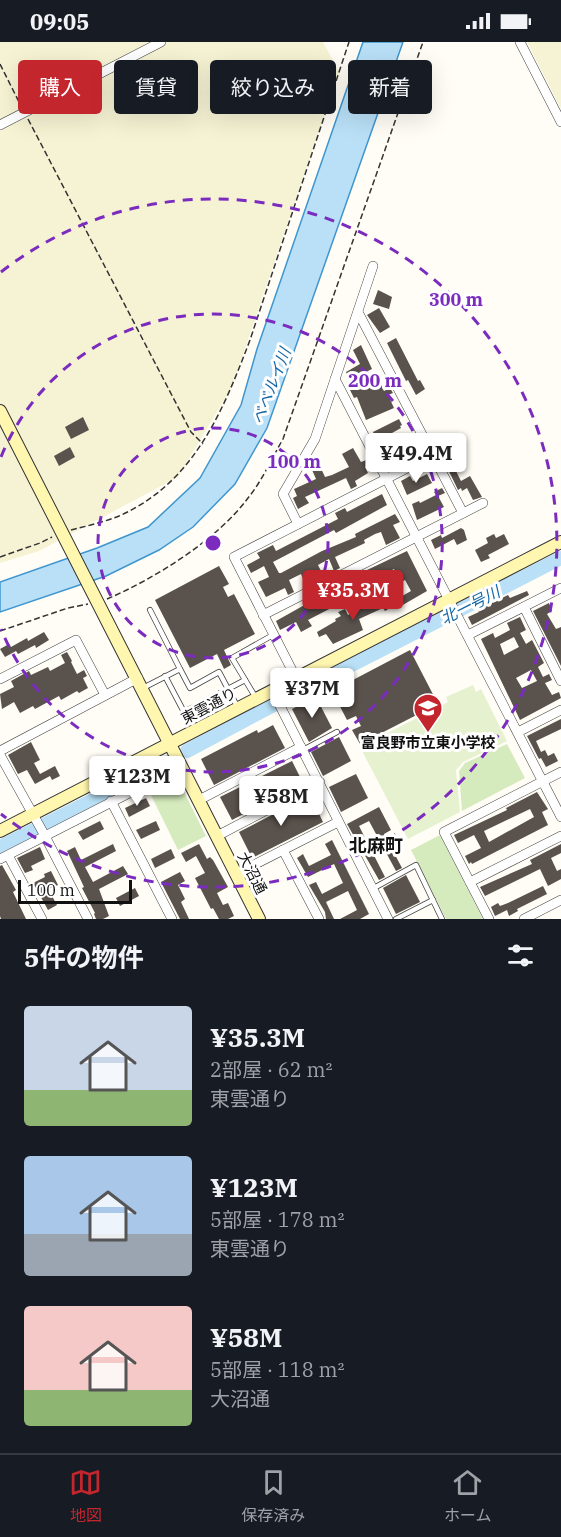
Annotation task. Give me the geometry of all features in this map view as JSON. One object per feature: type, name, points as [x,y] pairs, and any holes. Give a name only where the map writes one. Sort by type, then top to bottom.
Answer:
[{"type":"street","points":[[102,72],[161,42]]},
{"type":"street","points":[[520,42],[561,123]]},
{"type":"street","points":[[0,125],[21,114]]},
{"type":"street","points":[[298,524],[283,494],[315,439],[373,266]]},
{"type":"street","points":[[358,312],[463,513]]},
{"type":"street","points":[[336,379],[561,817]]},
{"type":"street","name":"大沼通","points":[[0,411],[259,919]]},
{"type":"street","points":[[296,678],[234,557],[452,445]]},
{"type":"street","points":[[263,615],[483,503]]},
{"type":"street","name":"東雲通り","points":[[0,831],[39,826],[171,743],[256,698],[277,699],[296,678],[454,608],[561,542]]},
{"type":"street","points":[[468,635],[561,588]]},
{"type":"street","points":[[524,607],[561,681]]},
{"type":"street","points":[[0,680],[76,640],[105,695]]},
{"type":"street","points":[[88,919],[0,753],[105,695],[140,683]]},
{"type":"street","points":[[277,699],[388,919]]},
{"type":"street","points":[[518,732],[561,711]]},
{"type":"street","points":[[199,800],[302,749]]},
{"type":"street","points":[[42,919],[4,858],[39,826],[111,801],[182,766]]},
{"type":"street","points":[[489,919],[444,832],[561,772]]},
{"type":"street","points":[[217,836],[320,782]]},
{"type":"street","points":[[111,801],[172,919]]},
{"type":"street","points":[[236,874],[338,822]]},
{"type":"street","points":[[470,882],[561,836]]},
{"type":"street","points":[[283,850],[319,919]]},
{"type":"street","points":[[524,919],[542,915],[561,900]]},
{"type":"lane","points":[[150,610],[190,688],[219,672],[238,708]]},
{"type":"lane","points":[[256,698],[232,658],[273,635]]},
{"type":"lane","points":[[140,683],[180,669]]},
{"type":"lane","points":[[165,676],[184,712],[245,680]]},
{"type":"lane","points":[[302,749],[337,732]]},
{"type":"lane","points":[[372,888],[416,865],[442,919]]},
{"type":"lane","points":[[396,919],[433,900]]},
{"type":"path","points":[[0,557],[63,533],[118,516],[153,497],[186,466],[203,444],[225,402],[250,340],[349,42]]},
{"type":"path","points":[[0,631],[119,594],[163,570],[205,542],[248,499],[287,428],[423,42]]},
{"type":"path","points":[[0,64],[18,99]]},
{"type":"path","points":[[26,114],[191,432],[203,444]]},
{"type":"shaded area","points":[[0,42],[323,42],[333,60],[210,60],[210,114],[325,114],[232,387],[178,477],[39,551],[0,563]]},
{"type":"shaded area","points":[[527,42],[561,42],[561,109]]},
{"type":"green space","points":[[473,685],[476,692],[481,689],[507,741],[463,762],[456,770],[460,812],[408,839],[360,747],[448,702],[446,697]]},
{"type":"green space","points":[[507,744],[525,778],[462,811],[459,771],[465,763]]},
{"type":"green space","points":[[175,774],[206,836],[178,850],[148,789]]},
{"type":"green space","points":[[440,835],[483,919],[446,919],[411,850]]},
{"type":"water","points":[[363,42],[403,42],[397,60],[357,60]]},
{"type":"water","name":"ベベルイ川","points":[[348,85],[348,114],[378,114],[267,428],[235,484],[193,527],[159,550],[106,576],[0,612],[0,582],[97,548],[148,527],[200,478],[241,405],[257,349]]},
{"type":"building","points":[[378,290],[392,297],[389,309],[373,304]]},
{"type":"building","points":[[379,308],[390,327],[380,333],[367,315]]},
{"type":"building","points":[[396,338],[418,381],[420,380],[425,389],[416,395],[408,380],[406,381],[387,343]]},
{"type":"building","points":[[361,345],[372,369],[360,375],[366,386],[378,379],[384,391],[390,388],[393,393],[388,395],[394,408],[366,420],[357,397],[354,398],[350,390],[354,388],[346,372],[360,364],[353,350]]},
{"type":"building","points":[[83,417],[89,430],[71,439],[65,427]]},
{"type":"building","points":[[399,419],[401,428],[383,438],[387,445],[380,448],[373,432]]},
{"type":"building","points":[[70,447],[75,457],[59,466],[54,456]]},
{"type":"building","points":[[353,448],[361,462],[369,459],[371,464],[365,467],[368,473],[355,481],[357,486],[351,489],[346,478],[305,497],[309,503],[298,509],[293,498],[297,496],[294,489],[316,479],[309,463],[319,458],[321,463],[319,464],[325,477],[332,475],[349,467],[342,454]]},
{"type":"building","points":[[453,456],[454,458],[458,456],[463,464],[455,469],[461,481],[470,476],[482,497],[473,500],[467,488],[462,491],[461,488],[458,490],[444,461]]},
{"type":"building","points":[[427,474],[432,483],[407,495],[401,481],[410,476],[413,481]]},
{"type":"building","points":[[442,488],[445,493],[438,496],[444,507],[417,520],[412,504],[419,501],[420,503],[436,495],[434,492]]},
{"type":"building","points":[[382,494],[387,505],[336,533],[334,530],[273,562],[281,573],[322,551],[356,537],[355,534],[395,514],[400,522],[393,525],[400,538],[386,545],[381,532],[375,534],[364,540],[365,543],[335,557],[340,568],[334,571],[329,559],[318,565],[324,577],[306,586],[301,574],[289,580],[294,592],[288,595],[285,588],[266,597],[258,582],[269,577],[264,566],[251,573],[247,565],[260,558],[257,553],[273,545],[276,551],[338,519],[335,513],[345,508],[347,512]]},
{"type":"building","points":[[461,528],[467,540],[457,545],[454,539],[435,549],[431,540],[441,535],[442,538]]},
{"type":"building","points":[[494,534],[496,538],[504,534],[509,544],[488,555],[490,558],[481,562],[475,550],[488,543],[486,538]]},
{"type":"building","points":[[407,551],[427,591],[401,606],[397,599],[411,591],[405,580],[401,582],[394,569],[381,576],[384,582],[346,600],[341,590],[349,586],[346,580]]},
{"type":"building","points":[[219,566],[229,584],[223,587],[228,597],[234,594],[255,634],[224,650],[231,665],[224,669],[217,654],[190,668],[155,600]]},
{"type":"building","points":[[527,591],[529,595],[472,625],[468,617],[479,612],[478,610],[508,595],[510,598]]},
{"type":"building","points":[[333,596],[337,605],[308,620],[312,626],[301,632],[296,622],[280,630],[276,621],[308,603],[311,609]]},
{"type":"building","points":[[391,596],[395,605],[385,611],[383,608],[359,619],[363,630],[333,644],[326,634],[319,637],[317,632],[341,616],[338,612],[345,609],[348,615],[374,601],[376,603]]},
{"type":"building","points":[[549,603],[552,611],[547,614],[556,629],[561,627],[561,666],[533,611]]},
{"type":"building","points":[[520,617],[526,630],[520,633],[526,644],[532,640],[544,663],[538,667],[543,677],[549,674],[552,680],[545,683],[552,695],[559,692],[561,698],[520,720],[481,639],[493,633],[495,638],[510,630],[507,623]],"holes":[[[514,637],[519,647],[504,655],[500,644]],[[531,670],[537,681],[522,688],[516,678]]]},
{"type":"building","points":[[44,632],[49,640],[36,648],[35,645],[18,654],[16,651],[5,657],[0,649],[9,644],[11,647],[27,638],[28,641]]},
{"type":"building","points":[[410,650],[438,704],[360,744],[352,730],[361,726],[356,716],[347,720],[332,691]]},
{"type":"building","points":[[67,652],[77,674],[84,670],[87,676],[83,678],[88,688],[61,700],[59,696],[35,709],[33,706],[20,713],[14,702],[2,709],[0,694],[14,687],[11,681],[29,671],[31,675],[48,667],[50,671],[65,663],[61,655]]},
{"type":"building","points":[[316,697],[332,728],[309,742],[292,709]]},
{"type":"building","points":[[561,719],[561,729],[536,741],[541,752],[545,750],[548,756],[554,753],[558,761],[546,767],[527,736]]},
{"type":"building","points":[[273,725],[285,748],[214,785],[201,759],[257,730],[258,733]]},
{"type":"building","points":[[339,737],[351,761],[323,776],[311,752]]},
{"type":"building","points":[[31,742],[40,760],[34,763],[40,774],[55,766],[60,776],[52,780],[50,776],[35,784],[27,770],[18,774],[8,755]]},
{"type":"building","points":[[292,761],[303,783],[232,820],[220,797]]},
{"type":"building","points":[[356,774],[368,798],[341,812],[329,787]]},
{"type":"building","points":[[537,792],[548,809],[542,812],[548,825],[469,864],[465,856],[481,848],[474,835],[458,843],[454,835],[507,810],[506,808]],"holes":[[[530,809],[534,817],[489,842],[484,831]]]},
{"type":"building","points":[[310,795],[323,822],[252,858],[239,832]]},
{"type":"building","points":[[146,798],[150,806],[129,817],[125,808]]},
{"type":"building","points":[[379,807],[391,830],[384,834],[402,868],[396,871],[369,821],[359,826],[385,877],[379,880],[347,824]]},
{"type":"building","points":[[100,821],[104,829],[83,840],[78,832]]},
{"type":"building","points":[[156,821],[160,830],[141,839],[136,830]]},
{"type":"building","points":[[332,840],[369,914],[360,919],[340,919],[357,910],[348,891],[326,902],[334,919],[326,919],[325,912],[309,885],[316,882],[322,894],[343,883],[334,864],[308,877],[297,858],[303,854],[309,866],[331,855],[325,844]]},
{"type":"building","points":[[113,844],[116,851],[85,867],[93,882],[123,866],[128,874],[99,889],[109,916],[96,919],[67,851],[75,847],[81,860]]},
{"type":"building","points":[[199,844],[207,859],[210,857],[213,860],[228,887],[217,893],[223,905],[228,903],[234,916],[228,919],[219,919],[213,908],[211,909],[195,878],[205,873],[196,856],[186,862],[181,853]]},
{"type":"building","points":[[561,844],[561,853],[551,858],[557,871],[561,869],[561,879],[548,886],[540,869],[485,896],[480,887],[532,864],[530,860]]},
{"type":"building","points":[[40,847],[45,859],[31,866],[33,870],[25,873],[17,858]]},
{"type":"building","points":[[171,849],[175,858],[155,868],[151,859]]},
{"type":"building","points":[[2,865],[16,890],[13,892],[26,919],[1,919],[0,866]]},
{"type":"building","points":[[51,871],[58,885],[48,889],[57,905],[48,910],[33,883]]},
{"type":"building","points":[[180,872],[185,881],[178,885],[185,899],[181,902],[189,919],[180,919],[161,882]]},
{"type":"building","points":[[406,875],[420,902],[396,914],[383,888]]},
{"type":"building","points":[[543,886],[547,894],[517,909],[518,911],[509,916],[507,910],[495,916],[491,907],[498,903],[500,906],[508,903]]},
{"type":"building","points":[[135,888],[139,896],[120,906],[116,898]]},
{"type":"waterway","name":"北一号川","points":[[187,751],[561,558]]},
{"type":"waterway","name":"北一号川","points":[[0,847],[168,762]]},
{"type":"place","name":"富良野市立東小学校","points":[[428,734]]},
{"type":"district","name":"北麻町","points":[[376,846]]}]
